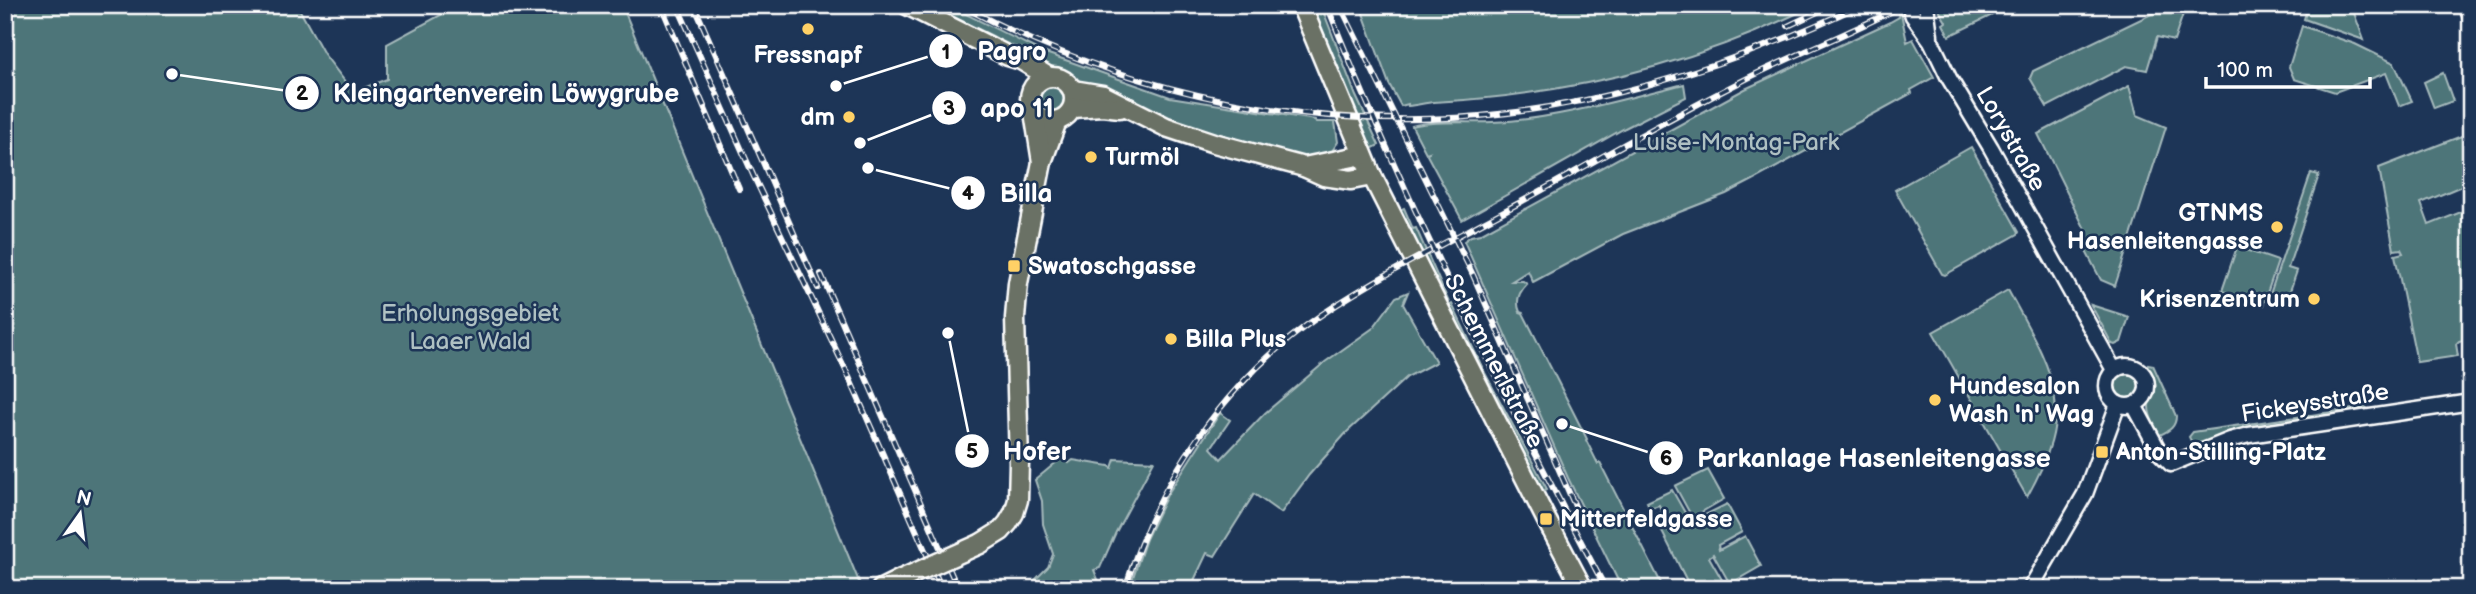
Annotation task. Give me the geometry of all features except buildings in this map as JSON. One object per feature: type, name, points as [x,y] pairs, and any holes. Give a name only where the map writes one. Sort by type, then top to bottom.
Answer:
[{"type":"main road","points":[[907,5],[1021,60],[1049,77],[1063,79],[1073,99],[1067,116],[1057,121],[1044,120],[1034,112]]},
{"type":"main road","name":"Schemmerlstraße","points":[[1301,5],[1373,176],[1583,589]]},
{"type":"main road","points":[[1008,56],[1023,73],[1032,90]]},
{"type":"main road","points":[[1042,162],[1030,101],[1032,90],[1041,80],[1049,77]]},
{"type":"main road","points":[[1073,99],[1103,95],[1166,127],[1304,167],[1324,176],[1342,180],[1373,176]]},
{"type":"main road","points":[[881,589],[980,544],[1000,531],[1014,513],[1018,500],[1019,433],[1015,318],[1018,284],[1042,162],[1057,121]]},
{"type":"main road","points":[[1304,167],[1363,155]]},
{"type":"street","name":"Lorystraße","points":[[1909,5],[2114,370]]},
{"type":"street","name":"Lorystraße","points":[[1926,5],[1931,41]]},
{"type":"street","points":[[2128,366],[2143,374],[2146,392],[2139,402],[2134,405],[2118,404],[2110,398],[2106,388],[2108,378],[2114,370],[2128,366]]},
{"type":"street","name":"Fickeysstraße","points":[[2145,427],[2160,453],[2171,464],[2249,435],[2471,402]]},
{"type":"street","points":[[2030,589],[2085,494],[2118,404]]},
{"type":"street","points":[[2134,405],[2145,427]]},
{"type":"street","points":[[2108,436],[2113,429],[2124,423],[2145,427]]},
{"type":"green space","name":"Erholungsgebiet Laaer Wald","points":[[5,5],[268,5],[270,8],[276,5],[297,5],[324,54],[353,92],[387,79],[387,44],[459,5],[622,5],[862,589],[5,589]]},
{"type":"green space","points":[[929,5],[948,5],[1040,51],[1170,97],[1316,122],[1335,122],[1338,142],[1332,151],[1334,155],[1304,158],[1212,133],[1109,91],[1075,83],[1065,74],[1043,70],[993,36]]},
{"type":"green space","points":[[1312,5],[1321,5],[1356,96],[1379,145],[1371,149]]},
{"type":"green space","points":[[1360,5],[1814,5],[1723,44],[1629,73],[1532,92],[1401,106],[1389,84]]},
{"type":"green space","points":[[1936,5],[2013,5],[1949,36],[1943,24],[1946,22]]},
{"type":"green space","points":[[2170,5],[2186,5],[2174,41],[2157,37],[2147,70],[2126,66],[2047,107],[2030,78],[2033,71]]},
{"type":"green space","points":[[2308,5],[2351,5],[2364,40],[2304,19]]},
{"type":"green space","name":"Luise-Montag-Park","points":[[1901,13],[1907,42],[1913,39],[1934,77],[1911,90],[1912,93],[1726,194],[1623,234],[1533,282],[1528,271],[1512,281],[1523,281],[1527,284],[1519,297],[1520,312],[1523,313],[1664,589],[1622,589],[1568,478],[1464,241],[1745,89],[1890,22]]},
{"type":"green space","points":[[2302,26],[2355,44],[2394,63],[2412,101],[2399,106],[2386,73],[2335,92],[2294,79],[2289,67]]},
{"type":"green space","points":[[2443,73],[2453,101],[2434,108],[2424,82]]},
{"type":"green space","points":[[1052,83],[1064,87],[1068,99],[1064,111],[1052,115],[1040,111],[1036,99],[1040,87]]},
{"type":"green space","points":[[1684,84],[1686,97],[1625,128],[1462,220],[1427,155],[1429,152],[1426,153],[1412,126],[1539,117]]},
{"type":"green space","points":[[2129,86],[2137,115],[2166,127],[2115,286],[2101,280],[2080,240],[2085,229],[2038,134]]},
{"type":"green space","points":[[2464,135],[2471,151],[2471,182],[2421,203],[2429,225],[2471,208],[2471,339],[2456,344],[2458,356],[2417,362],[2395,255],[2403,253],[2401,249],[2394,250],[2379,168]]},
{"type":"green space","points":[[1971,147],[2019,232],[1945,275],[1895,190]]},
{"type":"green space","points":[[2311,173],[2319,175],[2288,268],[2297,271],[2285,305],[2268,300]]},
{"type":"green space","points":[[1404,208],[1413,229],[1416,228],[1450,305],[1452,304],[1485,373],[1547,489],[1541,492],[1399,210]]},
{"type":"green space","points":[[2237,247],[2278,261],[2263,305],[2222,291]]},
{"type":"green space","points":[[2008,290],[2038,345],[2054,391],[2056,414],[2052,438],[2043,466],[2027,497],[1933,332]]},
{"type":"green space","points":[[1408,292],[1403,304],[1436,362],[1407,377],[1347,432],[1309,475],[1281,513],[1254,494],[1215,556],[1207,553],[1190,589],[1129,589],[1146,539],[1167,495],[1220,413],[1230,420],[1211,448],[1221,459],[1265,413],[1325,362],[1373,328],[1396,297]]},
{"type":"green space","points":[[2091,305],[2129,317],[2121,342],[2112,344]]},
{"type":"green space","points":[[2148,364],[2153,365],[2176,416],[2173,426],[2158,436],[2149,411],[2152,384]]},
{"type":"green space","points":[[2127,371],[2137,375],[2141,385],[2137,395],[2127,399],[2117,395],[2113,385],[2117,375]]},
{"type":"green space","points":[[2366,407],[2369,411],[2230,431],[2200,444],[2201,446],[2195,449],[2189,437],[2193,432]]},
{"type":"green space","points":[[1064,456],[1069,463],[1073,460],[1112,468],[1115,459],[1154,461],[1100,568],[1094,570],[1102,589],[1026,589],[1048,567],[1053,554],[1043,524],[1042,501],[1035,480]]},
{"type":"green space","points":[[1708,470],[1724,499],[1700,513],[1701,517],[1727,504],[1742,532],[1718,545],[1719,550],[1745,536],[1761,566],[1730,584],[1713,554],[1709,557],[1725,585],[1719,589],[1691,589],[1654,516],[1662,512],[1659,505],[1650,508],[1647,502],[1672,490],[1688,518],[1692,517],[1675,486]]},
{"type":"tram line","points":[[2457,5],[2471,41]]},
{"type":"railway","points":[[661,5],[739,189]]},
{"type":"railway","points":[[677,5],[754,177],[849,377],[942,589]]},
{"type":"railway","points":[[694,5],[818,288]]},
{"type":"railway","points":[[960,5],[1024,36],[1090,63],[1157,84],[1226,101],[1296,112],[1366,118],[1437,119],[1554,106],[1644,86],[1776,42],[1861,5]]},
{"type":"railway","points":[[1327,5],[1423,228],[1494,373],[1606,589]]},
{"type":"railway","points":[[1340,5],[1473,275],[1582,522]]},
{"type":"railway","points":[[1788,26],[1832,5]]},
{"type":"railway","points":[[1125,589],[1156,509],[1176,471],[1200,435],[1226,401],[1255,370],[1321,315],[1394,271],[1689,109],[1766,69],[1904,5]]},
{"type":"railway","points":[[821,274],[958,589]]},
{"type":"place","name":"Fressnapf","points":[[808,29]]},
{"type":"place","name":"Kleingartenverein Löwygrube","points":[[172,74]]},
{"type":"place","name":"Pagro","points":[[836,86]]},
{"type":"place","name":"dm","points":[[849,117]]},
{"type":"place","name":"apo 11","points":[[860,143]]},
{"type":"place","name":"Turmöl","points":[[1091,157]]},
{"type":"place","name":"Billa","points":[[868,168]]},
{"type":"place","name":"GTNMS Hasenleitengasse","points":[[2277,227]]},
{"type":"place","name":"Swatoschgasse","points":[[1014,266]]},
{"type":"place","name":"Krisenzentrum","points":[[2314,299]]},
{"type":"place","name":"Hofer","points":[[948,333]]},
{"type":"place","name":"Billa Plus","points":[[1171,339]]},
{"type":"place","name":"Hundesalon Wash 'n' Wag","points":[[1935,400]]},
{"type":"place","name":"Parkanlage Hasenleitengasse","points":[[1562,424]]},
{"type":"place","name":"Anton-Stilling-Platz","points":[[2102,452]]},
{"type":"place","name":"Mitterfeldgasse","points":[[1546,519]]}]
